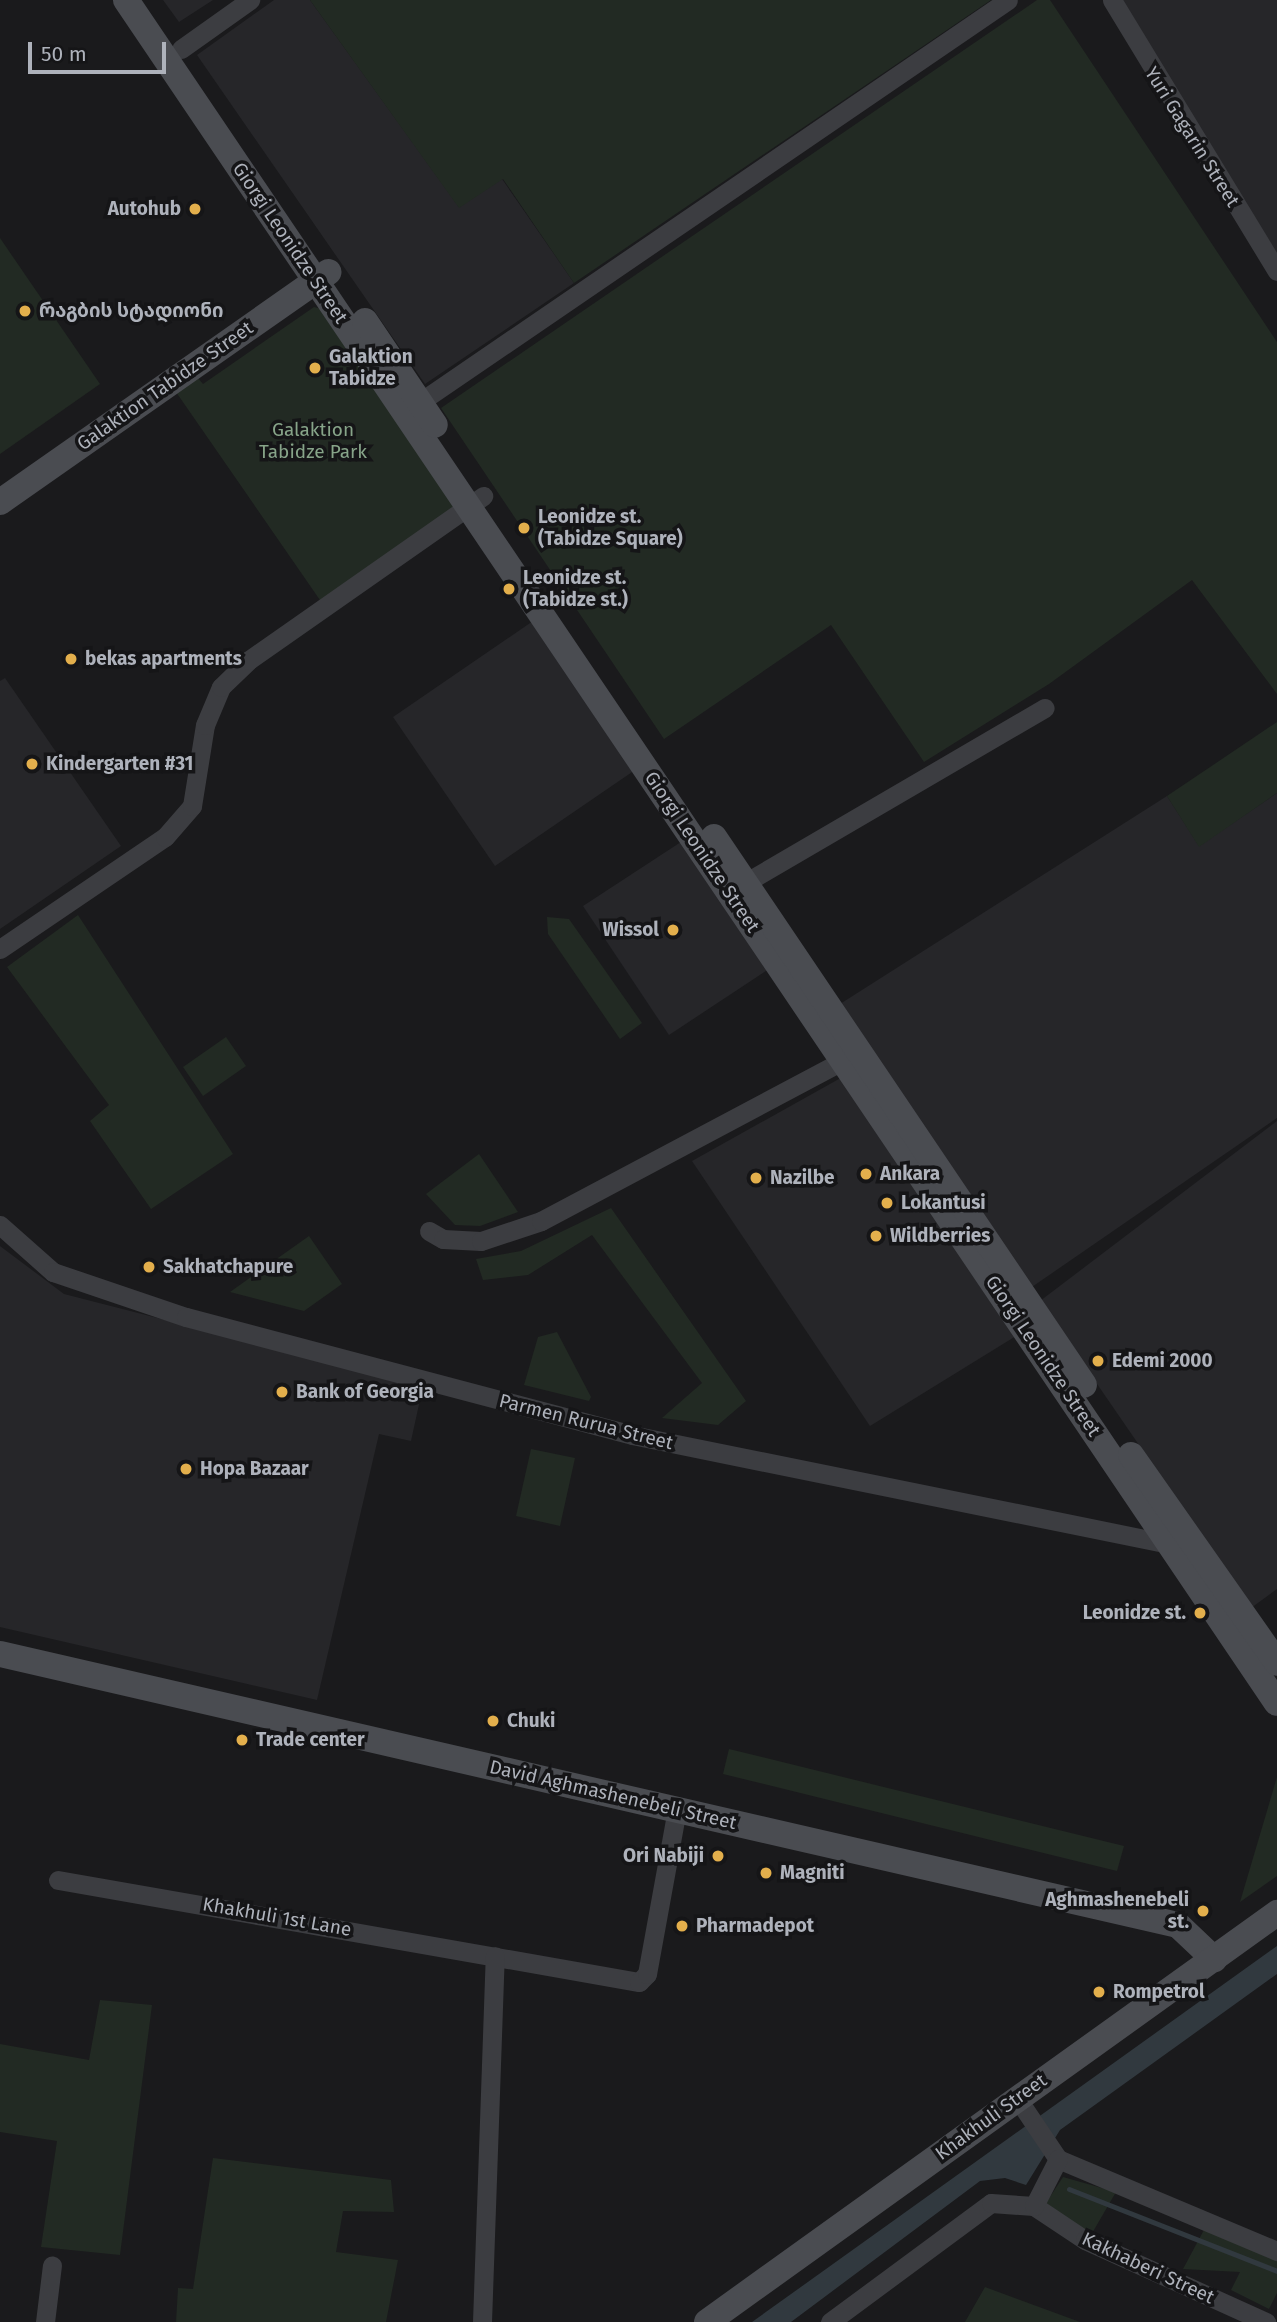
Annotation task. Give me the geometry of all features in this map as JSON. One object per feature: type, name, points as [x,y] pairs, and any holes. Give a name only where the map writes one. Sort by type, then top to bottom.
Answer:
[{"type":"main road","name":"Giorgi Leonidze Street","points":[[126,0],[323,275],[476,501],[850,1056],[1277,1703]]},
{"type":"main road","name":"Giorgi Leonidze Street","points":[[148,0],[323,275],[420,402],[476,501],[745,883],[850,1056],[1277,1662]]},
{"type":"main road","name":"Galaktion Tabidze Street","points":[[0,502],[323,275]]},
{"type":"main road","name":"David Aghmashenebeli Street","points":[[0,1654],[1178,1925],[1214,1959]]},
{"type":"main road","name":"Khakhuli Street","points":[[707,2322],[1023,2107],[1277,1913]]},
{"type":"street","points":[[181,49],[250,0]]},
{"type":"street","points":[[420,402],[1009,0]]},
{"type":"street","name":"Yuri Gagarin Street","points":[[1112,0],[1277,271]]},
{"type":"street","points":[[0,949],[165,837],[192,806],[205,725],[221,687],[249,660],[476,501]]},
{"type":"street","points":[[745,883],[1045,708]]},
{"type":"street","points":[[429,1231],[452,1240],[481,1241],[541,1221],[850,1056]]},
{"type":"street","name":"Parmen Rurua Street","points":[[0,1225],[53,1272],[186,1317],[632,1435],[1197,1551]]},
{"type":"street","name":"Khakhuli 1st Lane","points":[[58,1880],[644,1980],[677,1809]]},
{"type":"street","points":[[482,2322],[495,1956]]},
{"type":"street","points":[[1023,2107],[1056,2152],[1277,2251]]},
{"type":"street","points":[[830,2322],[991,2203],[1034,2206],[1056,2152]]},
{"type":"street","name":"Kakhaberi Street","points":[[1034,2206],[1085,2241],[1266,2322]]},
{"type":"street","points":[[45,2322],[52,2265]]},
{"type":"shaded area","points":[[163,0],[213,0],[179,22]]},
{"type":"shaded area","points":[[274,0],[310,0],[459,207],[502,179],[574,283],[425,384],[197,55]]},
{"type":"shaded area","points":[[1112,0],[1277,0],[1277,271]]},
{"type":"shaded area","points":[[533,621],[638,768],[495,866],[393,717]]},
{"type":"shaded area","name":"Kindergarten #31","points":[[5,678],[121,846],[0,929],[0,681]]},
{"type":"shaded area","points":[[1277,793],[1277,1118],[1029,1289],[840,1004],[1167,796],[1199,846]]},
{"type":"shaded area","name":"Wissol","points":[[687,838],[772,967],[669,1035],[583,906]]},
{"type":"shaded area","points":[[846,1075],[1016,1336],[870,1426],[692,1161]]},
{"type":"shaded area","points":[[1277,1121],[1277,1589],[1251,1608],[1040,1301]]},
{"type":"shaded area","name":"Hopa Bazaar","points":[[0,1246],[64,1294],[423,1386],[411,1441],[379,1434],[317,1700],[0,1627]]},
{"type":"shaded area","points":[[1277,1946],[1277,1974],[1060,2130],[1026,2185],[1005,2178],[980,2181],[791,2322],[752,2322]]},
{"type":"green space","points":[[310,0],[991,0],[574,283],[503,179],[459,208]]},
{"type":"green space","points":[[1037,0],[1050,0],[1277,342],[1277,694],[1192,580],[1049,684],[924,762],[831,625],[664,739],[441,408]]},
{"type":"green space","name":"რაგბის სტადიონი","points":[[0,238],[100,384],[0,454]]},
{"type":"green space","name":"Galaktion Tabidze Park","points":[[314,307],[326,310],[458,506],[322,603],[176,392],[197,377],[203,384]]},
{"type":"green space","points":[[1277,722],[1277,793],[1199,847],[1167,796]]},
{"type":"green space","points":[[78,915],[233,1154],[151,1209],[90,1121],[109,1105],[7,967]]},
{"type":"green space","points":[[547,917],[569,919],[642,1023],[620,1039],[548,934]]},
{"type":"green space","points":[[226,1037],[246,1066],[203,1096],[183,1067]]},
{"type":"green space","points":[[479,1154],[518,1212],[480,1226],[455,1225],[426,1194]]},
{"type":"green space","points":[[611,1208],[746,1401],[718,1425],[662,1418],[702,1383],[592,1235],[528,1275],[483,1280],[476,1259],[521,1251]]},
{"type":"green space","points":[[309,1236],[342,1284],[304,1311],[230,1292]]},
{"type":"green space","points":[[557,1332],[591,1397],[589,1401],[524,1385],[538,1337]]},
{"type":"green space","points":[[531,1449],[575,1458],[560,1526],[516,1516]]},
{"type":"green space","points":[[729,1749],[1124,1846],[1117,1871],[723,1774]]},
{"type":"green space","points":[[1277,1777],[1277,1876],[1240,1902]]},
{"type":"green space","points":[[100,2000],[152,2005],[120,2255],[41,2247],[57,2141],[0,2132],[0,2044],[89,2060]]},
{"type":"green space","points":[[213,2158],[391,2180],[394,2212],[343,2211],[336,2252],[398,2260],[386,2322],[176,2322],[178,2288],[193,2289]]},
{"type":"green space","points":[[1063,2177],[1116,2192],[1091,2235],[1046,2203]]},
{"type":"green space","points":[[1205,2228],[1277,2257],[1277,2293],[1269,2309],[1231,2290],[1240,2272],[1183,2269]]},
{"type":"green space","points":[[985,2287],[1080,2322],[965,2322]]},
{"type":"waterway","points":[[1069,2189],[1277,2271]]},
{"type":"place","name":"Autohub","points":[[195,209]]},
{"type":"place","name":"რაგბის სტადიონი","points":[[25,311]]},
{"type":"place","name":"Galaktion Tabidze","points":[[315,368]]},
{"type":"place","name":"Leonidze st. (Tabidze Square)","points":[[524,528]]},
{"type":"place","name":"Leonidze st. (Tabidze st.)","points":[[509,589]]},
{"type":"place","name":"bekas apartments","points":[[71,659]]},
{"type":"place","name":"Kindergarten #31","points":[[32,764]]},
{"type":"place","name":"Wissol","points":[[673,930]]},
{"type":"place","name":"Ankara","points":[[866,1174]]},
{"type":"place","name":"Nazilbe","points":[[756,1178]]},
{"type":"place","name":"Lokantusi","points":[[887,1203]]},
{"type":"place","name":"Wildberries","points":[[876,1236]]},
{"type":"place","name":"Sakhatchapure","points":[[149,1267]]},
{"type":"place","name":"Edemi 2000","points":[[1098,1361]]},
{"type":"place","name":"Bank of Georgia","points":[[282,1392]]},
{"type":"place","name":"Hopa Bazaar","points":[[186,1469]]},
{"type":"place","name":"Leonidze st.","points":[[1200,1613]]},
{"type":"place","name":"Chuki","points":[[493,1721]]},
{"type":"place","name":"Trade center","points":[[242,1740]]},
{"type":"place","name":"Ori Nabiji","points":[[718,1856]]},
{"type":"place","name":"Magniti","points":[[766,1873]]},
{"type":"place","name":"Aghmashenebeli st.","points":[[1203,1911]]},
{"type":"place","name":"Pharmadepot","points":[[682,1926]]},
{"type":"place","name":"Rompetrol","points":[[1099,1992]]}]
